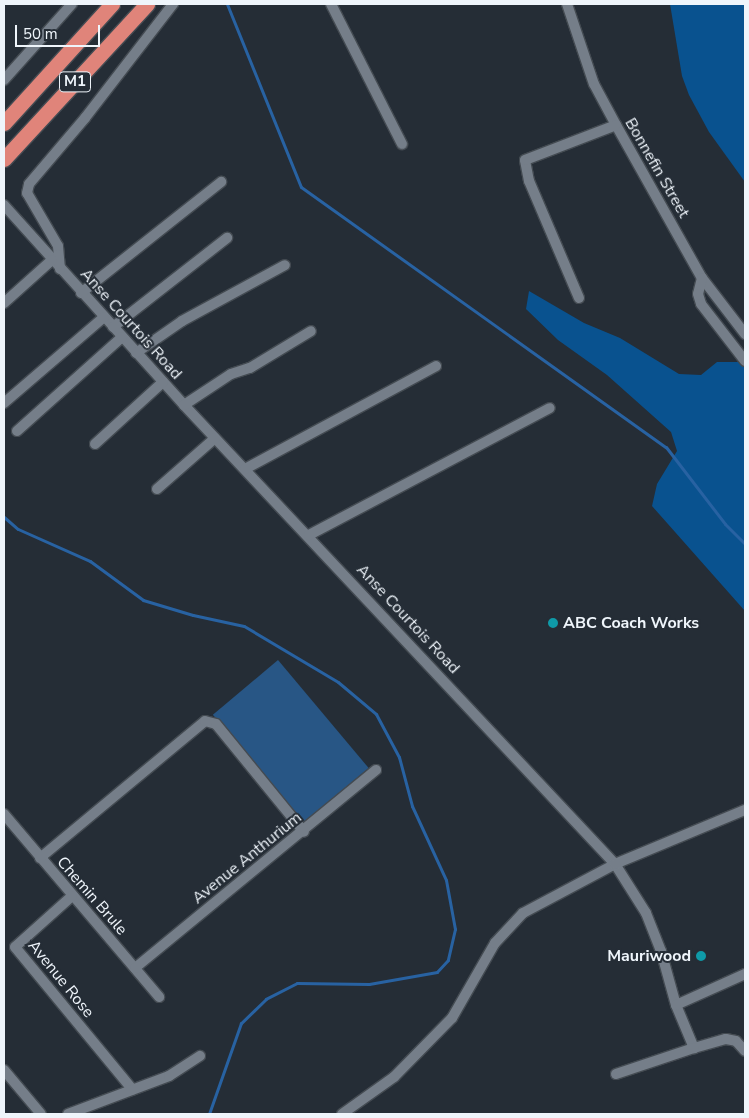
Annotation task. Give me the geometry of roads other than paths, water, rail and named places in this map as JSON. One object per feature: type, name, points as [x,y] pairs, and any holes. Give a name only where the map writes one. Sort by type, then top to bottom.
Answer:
[{"type":"highway","name":"M1","points":[[4,123],[112,4]]},
{"type":"highway","name":"M1","points":[[4,160],[147,4]]},
{"type":"street","points":[[4,80],[72,4]]},
{"type":"street","points":[[60,269],[58,246],[27,194],[29,184],[85,118],[173,4]]},
{"type":"street","points":[[331,4],[402,144]]},
{"type":"street","name":"Bonnefin Street","points":[[567,4],[594,84],[616,125],[702,278],[745,334]]},
{"type":"street","points":[[579,298],[529,181],[525,160],[616,125]]},
{"type":"street","points":[[4,168],[25,136]]},
{"type":"street","points":[[82,293],[221,182]]},
{"type":"street","name":"Anse Courtois Road","points":[[4,205],[184,405],[309,535],[615,864],[646,913],[661,951],[676,1004],[694,1048]]},
{"type":"street","points":[[113,327],[228,238]]},
{"type":"street","points":[[4,303],[52,260]]},
{"type":"street","points":[[136,353],[182,321],[284,265]]},
{"type":"street","points":[[702,278],[698,294],[701,304],[745,361]]},
{"type":"street","points":[[4,403],[104,317]]},
{"type":"street","points":[[184,405],[231,374],[250,368],[310,331]]},
{"type":"street","points":[[17,431],[122,337]]},
{"type":"street","points":[[245,469],[436,366]]},
{"type":"street","points":[[95,444],[163,382]]},
{"type":"street","points":[[309,535],[550,408]]},
{"type":"street","points":[[157,489],[215,438]]},
{"type":"street","points":[[40,858],[205,721],[216,724],[304,832]]},
{"type":"street","name":"Avenue Anthurium","points":[[135,968],[304,832],[376,770]]},
{"type":"street","points":[[342,1114],[394,1077],[452,1018],[496,943],[523,913],[615,864],[745,810]]},
{"type":"street","name":"Chemin Brule","points":[[4,814],[159,997]]},
{"type":"street","name":"Avenue Rose","points":[[72,896],[14,947],[133,1090]]},
{"type":"street","points":[[676,1004],[745,974]]},
{"type":"street","points":[[616,1074],[726,1039],[736,1041],[745,1051]]},
{"type":"street","points":[[68,1114],[169,1076],[200,1056]]},
{"type":"street","points":[[4,1070],[40,1114]]},
{"type":"waterway","points":[[227,4],[301,187],[666,447],[725,524],[745,544]]},
{"type":"waterway","points":[[4,517],[18,529],[90,561],[143,600],[193,615],[244,626],[338,682],[376,714],[399,757],[412,806],[446,880],[455,929],[448,960],[437,972],[369,984],[297,983],[266,999],[241,1023],[209,1114]]},
{"type":"place","name":"ABC Coach Works","points":[[553,623]]},
{"type":"place","name":"Mauriwood","points":[[701,956]]}]
